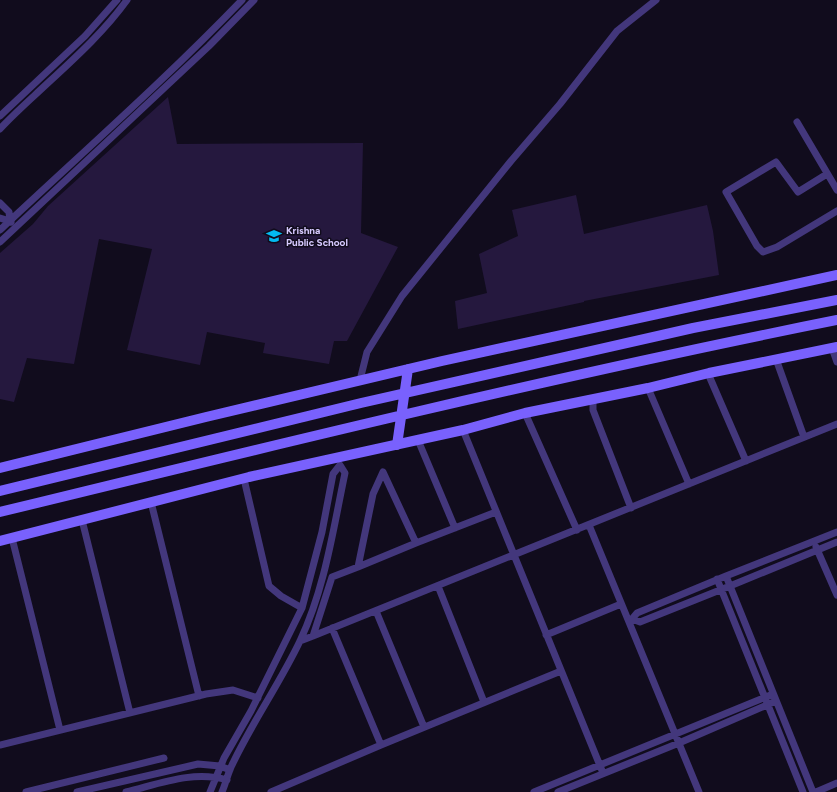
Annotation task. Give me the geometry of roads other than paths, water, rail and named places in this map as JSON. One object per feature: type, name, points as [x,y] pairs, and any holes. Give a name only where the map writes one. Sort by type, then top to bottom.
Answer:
[{"type":"street","points":[[0,116],[85,36],[117,0]]},
{"type":"street","points":[[0,129],[13,115],[95,39],[117,15],[127,0]]},
{"type":"street","points":[[0,230],[209,34],[242,0]]},
{"type":"street","points":[[0,242],[209,46],[254,0]]},
{"type":"street","points":[[360,380],[367,352],[402,296],[511,161],[560,104],[617,31],[656,0]]},
{"type":"street","points":[[797,122],[837,190]]},
{"type":"street","points":[[827,174],[798,192],[776,162],[726,192],[757,246],[763,252],[777,247],[837,212]]},
{"type":"street","points":[[0,203],[9,212],[10,220],[16,227]]},
{"type":"street","points":[[0,218],[10,220]]},
{"type":"street","points":[[0,468],[360,380],[837,275]]},
{"type":"street","points":[[0,491],[353,405],[693,328],[837,300]]},
{"type":"street","points":[[0,512],[401,415],[696,348],[837,320]]},
{"type":"street","points":[[0,541],[244,479],[342,461],[397,445],[525,414],[648,388],[709,373],[834,347],[837,362]]},
{"type":"street","points":[[776,359],[804,437]]},
{"type":"street","points":[[397,445],[408,369]]},
{"type":"street","points":[[709,373],[746,461]]},
{"type":"street","points":[[648,388],[689,484]]},
{"type":"street","points":[[594,400],[593,410],[631,508]]},
{"type":"street","points":[[525,414],[577,530]]},
{"type":"street","points":[[300,641],[837,424]]},
{"type":"street","points":[[463,430],[513,556],[603,773]]},
{"type":"street","points":[[418,440],[455,528]]},
{"type":"street","points":[[210,792],[220,766],[258,698],[302,608],[322,532],[333,474],[342,461]]},
{"type":"street","points":[[222,792],[230,770],[249,733],[300,641],[319,590],[327,560],[345,473],[342,461]]},
{"type":"street","points":[[358,567],[373,494],[383,472],[416,542]]},
{"type":"street","points":[[244,479],[269,586],[281,596],[302,608]]},
{"type":"street","points":[[151,502],[199,696]]},
{"type":"street","points":[[313,636],[332,576],[496,512]]},
{"type":"street","points":[[82,520],[130,713]]},
{"type":"street","points":[[589,525],[621,604],[630,620],[699,792]]},
{"type":"street","points":[[630,620],[637,613],[717,579],[837,532]]},
{"type":"street","points":[[12,538],[60,730]]},
{"type":"street","points":[[814,541],[837,595]]},
{"type":"street","points":[[630,620],[640,622],[837,542]]},
{"type":"street","points":[[726,576],[814,792],[837,783]]},
{"type":"street","points":[[717,579],[803,792]]},
{"type":"street","points":[[438,586],[484,702]]},
{"type":"street","points":[[546,635],[621,604]]},
{"type":"street","points":[[376,611],[424,727]]},
{"type":"street","points":[[332,628],[381,745]]},
{"type":"street","points":[[270,792],[561,671]]},
{"type":"street","points":[[0,745],[199,696],[233,690],[258,698]]},
{"type":"street","points":[[534,792],[675,734],[775,698]]},
{"type":"street","points":[[558,792],[679,743],[766,701]]},
{"type":"street","points":[[26,792],[164,758]]},
{"type":"street","points":[[77,792],[198,764],[220,766],[230,770]]},
{"type":"street","points":[[126,792],[190,776],[216,777],[227,780]]},
{"type":"place","name":"Krishna Public School","points":[[274,236]]}]
